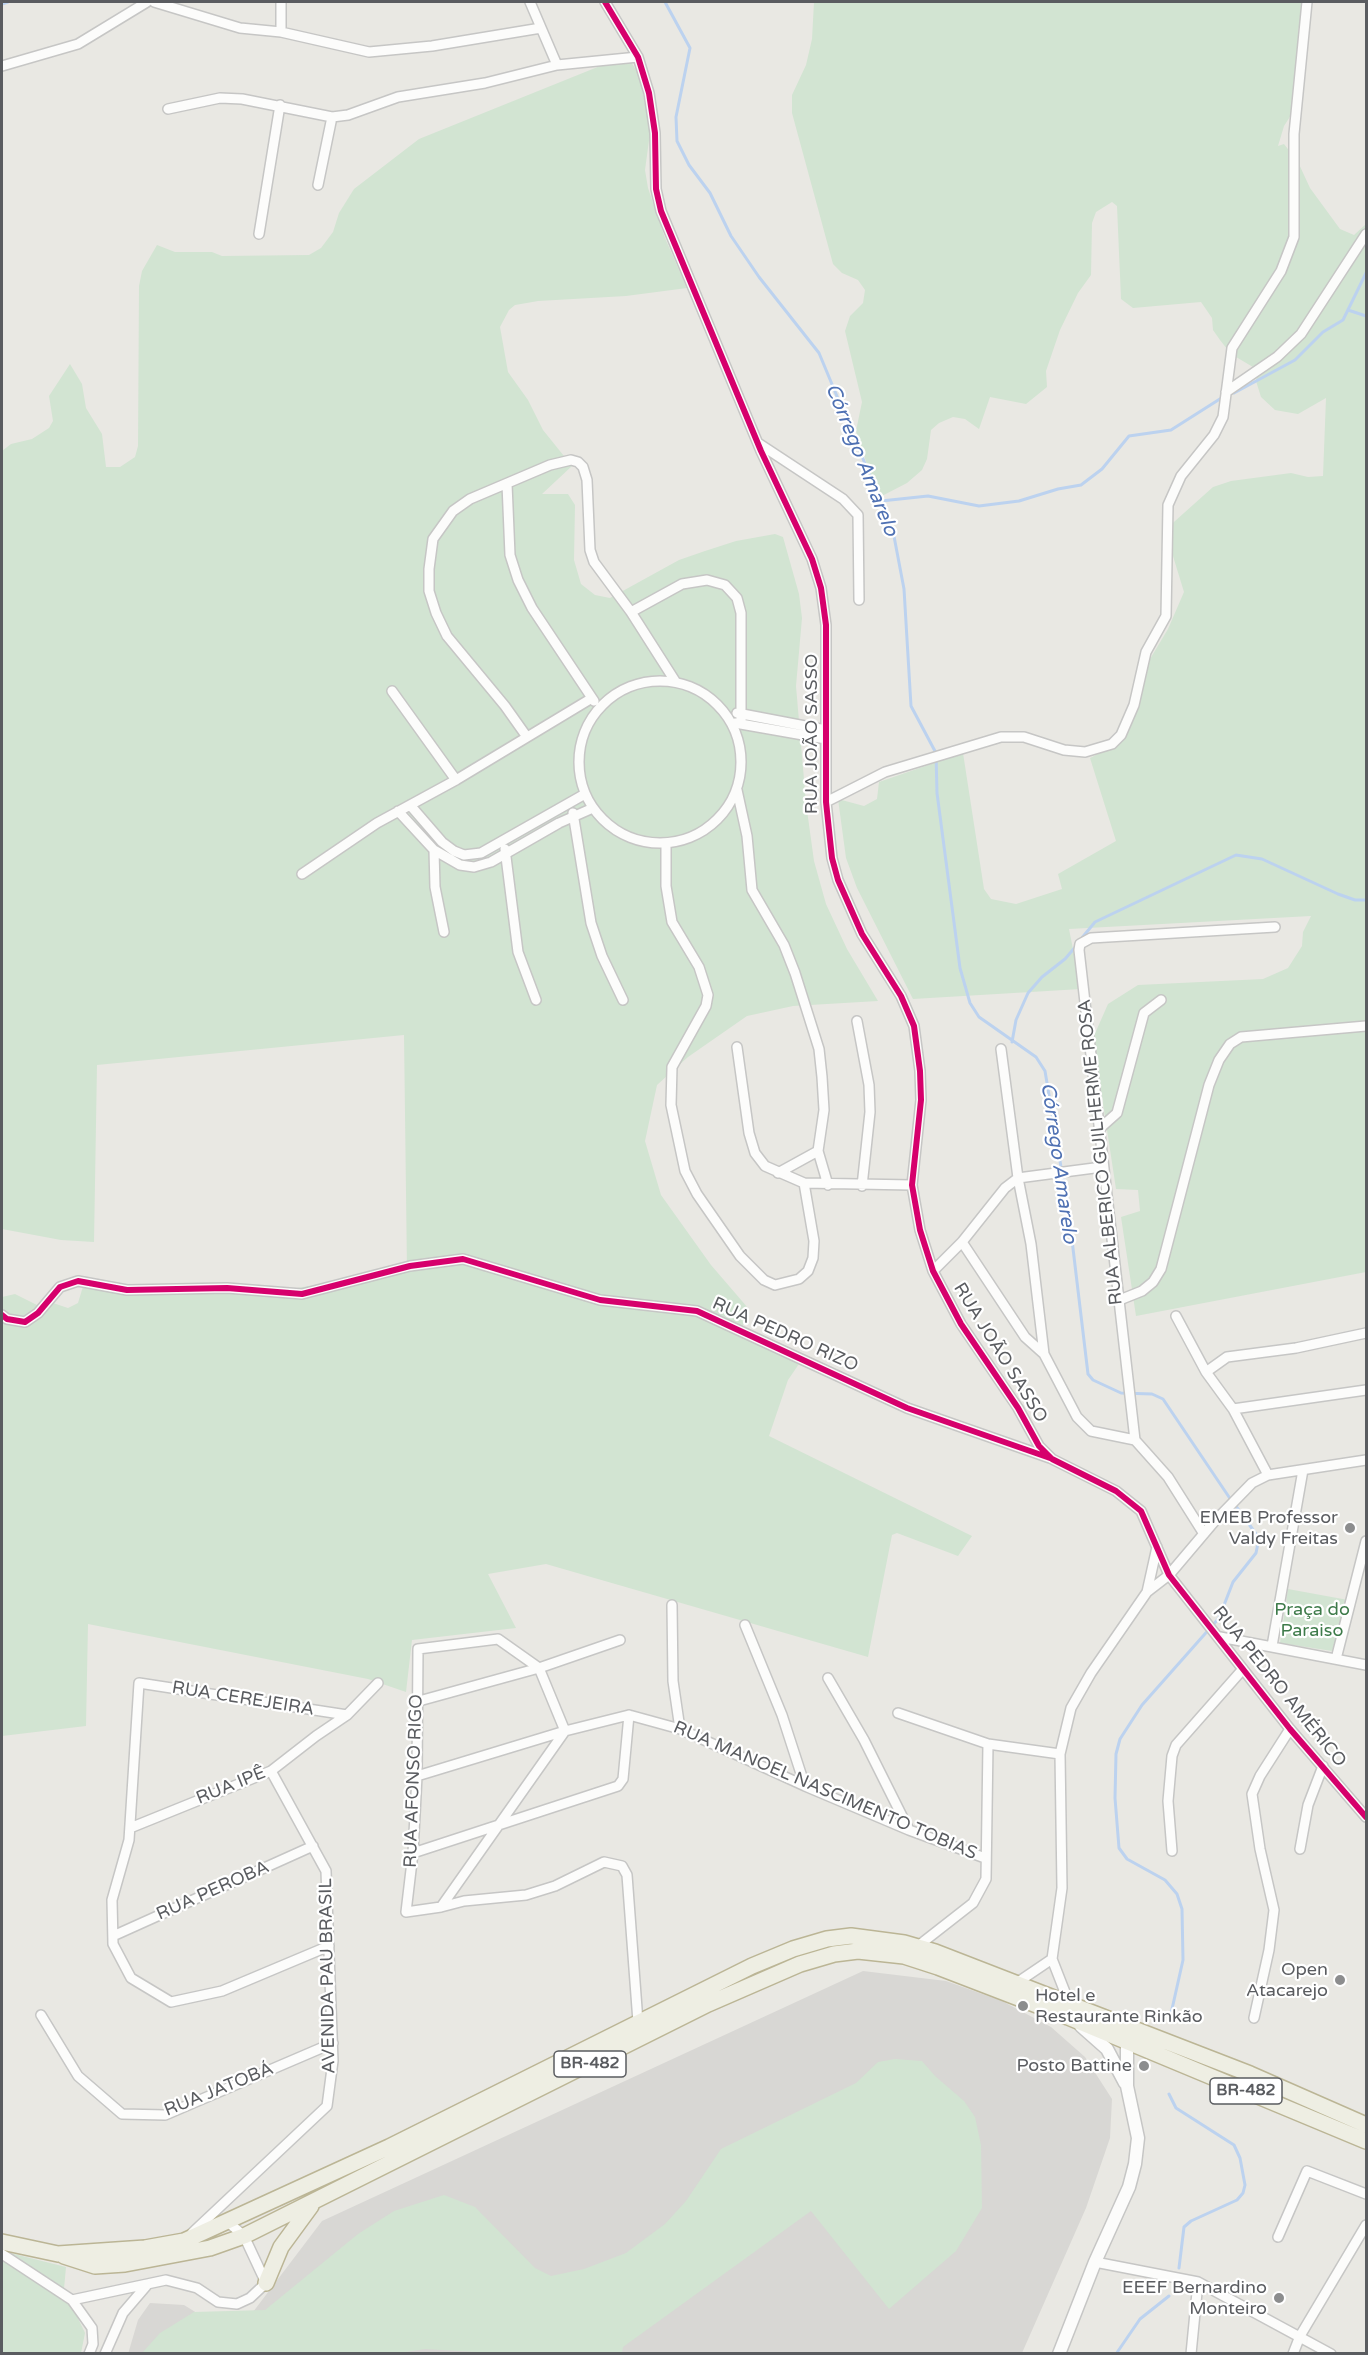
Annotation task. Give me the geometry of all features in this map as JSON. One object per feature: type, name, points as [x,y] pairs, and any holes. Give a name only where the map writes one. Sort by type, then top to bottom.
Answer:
[{"type":"highway","name":"BR-482","points":[[58,2254],[145,2248],[184,2241],[389,2147],[703,1989],[793,1949],[827,1939],[850,1936],[918,1946],[1018,1982],[1127,2041],[1366,2141]]},
{"type":"highway","name":"BR-482","points":[[2,2242],[58,2254],[95,2266],[125,2264],[210,2248],[244,2236],[708,2004],[800,1964],[834,1954],[867,1952],[904,1956],[1069,2011]]},
{"type":"highway","points":[[703,1989],[708,2004]]},
{"type":"highway","name":"BR-482","points":[[1127,2041],[1250,2074],[1366,2125]]},
{"type":"highway","points":[[544,2068],[552,2084]]},
{"type":"highway","points":[[373,2171],[389,2147]]},
{"type":"highway","points":[[266,2283],[281,2247],[315,2201]]},
{"type":"street","points":[[2,66],[78,44],[147,2]]},
{"type":"street","points":[[154,2],[213,21],[281,32],[369,52],[432,46],[541,28]]},
{"type":"street","points":[[281,2],[281,32]]},
{"type":"street","points":[[530,2],[557,65]]},
{"type":"street","name":"RUA JOÃO SASSO","points":[[605,2],[638,57],[652,112],[656,189],[661,212],[758,443],[812,559],[821,588],[826,625],[826,802],[832,858],[838,880],[862,934],[901,996],[914,1026],[921,1100],[912,1185],[920,1230],[933,1271],[976,1347],[1018,1408],[1040,1446],[1052,1458],[1116,1491],[1141,1511],[1169,1575]]},
{"type":"street","points":[[826,802],[885,772],[1013,735],[1064,750],[1085,752],[1112,744],[1121,735],[1134,705],[1146,652],[1166,616],[1168,505],[1182,476],[1214,435],[1223,417],[1232,348],[1281,272],[1294,237],[1294,134],[1307,2]]},
{"type":"street","points":[[168,109],[220,98],[280,105],[332,117],[348,115],[398,97],[485,83],[557,65],[638,57]]},
{"type":"street","points":[[259,234],[280,105]]},
{"type":"street","points":[[318,185],[332,117]]},
{"type":"street","points":[[1226,393],[1277,357],[1301,334],[1366,234]]},
{"type":"street","points":[[758,443],[843,499],[858,515],[859,600]]},
{"type":"street","points":[[526,737],[505,706],[447,636],[436,614],[429,591],[433,539],[453,510],[470,499],[550,465],[571,460],[583,467],[587,480],[590,549],[594,562],[631,612],[675,681]]},
{"type":"street","points":[[507,484],[510,555],[518,580],[532,608],[599,708]]},
{"type":"street","points":[[631,612],[682,584],[707,580],[725,585],[737,598],[741,614],[740,714],[737,723],[742,756],[737,790],[726,810],[709,827],[689,838],[666,843],[645,842],[625,836],[607,824],[593,808],[585,794],[579,772],[580,749],[586,727],[599,708],[621,690],[647,681],[675,681],[694,687],[711,697],[737,723],[826,734]]},
{"type":"street","points":[[392,691],[456,780]]},
{"type":"street","points":[[302,874],[398,811],[456,780],[592,698]]},
{"type":"street","points":[[725,711],[826,734]]},
{"type":"street","points":[[737,790],[747,836],[752,890],[784,945],[819,1049],[825,1110],[818,1151],[828,1185]]},
{"type":"street","points":[[410,805],[442,842],[454,851],[464,855],[481,854],[585,794]]},
{"type":"street","points":[[568,802],[574,816],[591,923],[602,956],[622,1000]]},
{"type":"street","points":[[398,811],[434,850],[460,865],[474,867],[507,853],[593,808]]},
{"type":"street","points":[[502,841],[507,853],[518,952],[536,1000]]},
{"type":"street","points":[[666,843],[666,886],[672,922],[699,967],[708,995],[702,1015],[672,1067],[671,1105],[685,1171],[697,1194],[740,1256],[764,1280],[775,1285],[799,1279],[808,1271],[813,1258],[814,1241],[804,1183]]},
{"type":"street","points":[[434,850],[435,887],[444,932]]},
{"type":"street","name":"RUA ALBERICO GUILHERME ROSA","points":[[1135,1440],[1117,1301],[1078,950],[1080,944],[1091,938],[1275,927]]},
{"type":"street","points":[[1098,1130],[1117,1113],[1144,1013],[1161,1000]]},
{"type":"street","points":[[857,1021],[869,1085],[870,1112],[862,1186]]},
{"type":"street","points":[[1117,1301],[1142,1291],[1153,1282],[1161,1269],[1209,1085],[1219,1060],[1230,1044],[1241,1037],[1366,1026]]},
{"type":"street","points":[[737,1047],[749,1133],[755,1153],[765,1166],[804,1183],[862,1186],[912,1185]]},
{"type":"street","points":[[1001,1049],[1018,1178],[1031,1244],[1044,1354]]},
{"type":"street","points":[[778,1173],[818,1151]]},
{"type":"street","points":[[933,1271],[962,1242],[1000,1194],[1018,1178],[1102,1167]]},
{"type":"street","points":[[962,1242],[1025,1337],[1044,1354],[1077,1417],[1091,1431],[1135,1440],[1168,1477],[1204,1534]]},
{"type":"street","name":"RUA PEDRO RIZO","points":[[2,1315],[6,1319],[25,1322],[38,1313],[60,1287],[78,1281],[127,1290],[227,1288],[302,1294],[410,1266],[463,1259],[600,1300],[697,1311],[907,1408],[1052,1458]]},
{"type":"street","points":[[1176,1316],[1206,1372],[1233,1409],[1268,1475]]},
{"type":"street","points":[[1206,1372],[1227,1357],[1302,1347],[1366,1333]]},
{"type":"street","points":[[1233,1409],[1366,1390]]},
{"type":"street","points":[[1127,2086],[1107,2049],[1069,2011],[1052,1959],[1062,1888],[1060,1754],[1071,1708],[1091,1673],[1147,1592],[1169,1575],[1229,1505],[1252,1483],[1268,1475],[1366,1460]]},
{"type":"street","points":[[1272,1646],[1303,1470]]},
{"type":"street","points":[[1336,1659],[1366,1540]]},
{"type":"street","points":[[1147,1592],[1157,1547]]},
{"type":"street","name":"RUA PEDRO AMÉRICO","points":[[1169,1575],[1290,1729],[1366,1816]]},
{"type":"street","points":[[672,1605],[673,1681],[680,1729]]},
{"type":"street","points":[[745,1625],[782,1715],[805,1786]]},
{"type":"street","points":[[1214,1630],[1272,1646],[1366,1665]]},
{"type":"street","name":"RUA AFONSO RIGO","points":[[441,1907],[406,1912],[413,1853],[417,1776],[419,1701],[417,1649],[498,1639],[539,1668]]},
{"type":"street","points":[[419,1701],[539,1668],[620,1640]]},
{"type":"street","points":[[539,1668],[565,1731]]},
{"type":"street","points":[[1172,1851],[1168,1801],[1172,1756],[1176,1746],[1243,1670]]},
{"type":"street","points":[[828,1678],[864,1740],[909,1830]]},
{"type":"street","name":"RUA CEREJEIRA","points":[[130,1828],[139,1683],[347,1715]]},
{"type":"street","name":"RUA IPÊ","points":[[130,1828],[271,1770],[347,1715],[378,1683]]},
{"type":"street","points":[[898,1713],[988,1744],[1060,1754]]},
{"type":"street","points":[[413,1853],[618,1786],[623,1779],[629,1715],[565,1731],[417,1776]]},
{"type":"street","name":"RUA MANOEL NASCIMENTO TOBIAS","points":[[629,1715],[680,1729],[909,1830],[985,1858]]},
{"type":"street","points":[[1254,2018],[1269,1950],[1274,1910],[1260,1849],[1252,1794],[1260,1776],[1290,1729]]},
{"type":"street","points":[[441,1907],[496,1825],[565,1731]]},
{"type":"street","points":[[918,1946],[973,1903],[986,1879],[988,1744]]},
{"type":"street","points":[[1300,1849],[1308,1805],[1323,1766]]},
{"type":"street","name":"AVENIDA PAU BRASIL","points":[[184,2241],[327,2106],[333,2043],[326,1871],[271,1770]]},
{"type":"street","points":[[130,1828],[112,1900],[113,1944],[131,1978],[171,2002],[222,1990],[329,1946]]},
{"type":"street","name":"RUA PEROBA","points":[[112,1936],[313,1846]]},
{"type":"street","points":[[441,1907],[464,1901],[526,1895],[555,1886],[604,1862],[622,1866],[627,1875],[638,2022]]},
{"type":"street","points":[[1018,1982],[1052,1959]]},
{"type":"street","name":"RUA JATOBÁ","points":[[41,2015],[78,2076],[122,2114],[165,2115],[333,2043]]},
{"type":"street","points":[[1059,2354],[1095,2262],[1129,2187],[1135,2164],[1138,2138],[1127,2086],[1127,2041],[1107,2049]]},
{"type":"street","points":[[1278,2237],[1307,2171],[1366,2194]]},
{"type":"street","points":[[72,2300],[166,2280],[183,2282],[218,2302],[237,2304],[250,2298],[266,2283],[244,2236],[228,2222]]},
{"type":"street","points":[[1293,2354],[1300,2336],[1366,2225]]},
{"type":"street","points":[[2,2254],[72,2300],[92,2328],[93,2344],[89,2354]]},
{"type":"street","points":[[1095,2262],[1198,2282],[1331,2354]]},
{"type":"street","points":[[1191,2354],[1198,2282]]},
{"type":"street","points":[[105,2354],[123,2313],[147,2285]]},
{"type":"shaded area","points":[[863,1971],[946,1981],[1002,2001],[1051,2027],[1085,2057],[1112,2099],[1110,2138],[1086,2208],[1022,2353],[128,2354],[138,2320],[150,2303],[184,2305],[213,2323],[253,2312],[322,2221]]},
{"type":"green space","points":[[814,2],[1305,2],[1298,31],[1299,57],[1293,112],[1284,126],[1278,146],[1284,144],[1298,162],[1310,188],[1340,229],[1354,235],[1366,224],[1366,1272],[1136,1316],[1121,1217],[1140,1211],[1138,1190],[1116,1189],[1093,1038],[1108,1004],[1138,985],[1263,979],[1288,968],[1302,946],[1303,932],[1311,916],[1069,929],[1081,989],[913,999],[857,888],[846,858],[838,799],[864,806],[877,799],[879,782],[963,753],[984,889],[991,899],[1016,904],[1062,889],[1058,874],[1116,841],[1090,758],[1116,745],[1128,732],[1147,664],[1168,629],[1184,592],[1165,530],[1213,487],[1231,481],[1291,473],[1308,477],[1323,476],[1326,398],[1298,414],[1275,410],[1261,397],[1256,381],[1258,370],[1231,354],[1213,330],[1212,318],[1201,302],[1133,308],[1121,299],[1117,206],[1112,202],[1096,212],[1092,223],[1091,275],[1078,293],[1060,330],[1046,371],[1047,387],[1026,404],[990,397],[979,429],[965,419],[953,417],[939,423],[931,430],[927,459],[922,470],[907,483],[878,498],[856,431],[862,402],[845,331],[850,316],[863,303],[865,290],[858,280],[842,273],[833,264],[792,113],[792,95],[806,65],[812,39]]},
{"type":"green space","points":[[610,62],[631,62],[640,76],[650,133],[645,170],[648,188],[665,238],[687,288],[626,296],[538,301],[515,305],[509,310],[500,327],[508,372],[528,400],[543,430],[572,466],[542,494],[568,494],[575,505],[574,560],[581,584],[595,595],[610,598],[679,560],[736,541],[775,534],[783,537],[799,594],[802,618],[796,686],[806,803],[814,861],[826,904],[847,949],[878,1001],[793,1006],[747,1016],[688,1057],[657,1085],[645,1141],[661,1195],[711,1265],[748,1308],[742,1329],[801,1361],[788,1380],[769,1436],[972,1536],[958,1556],[897,1533],[892,1535],[868,1657],[546,1564],[488,1574],[516,1628],[412,1640],[406,1692],[368,1679],[88,1624],[86,1726],[2,1736],[2,1297],[15,1294],[37,1305],[53,1303],[68,1308],[78,1303],[84,1283],[264,1293],[407,1271],[404,1035],[97,1065],[94,1242],[61,1240],[2,1229],[2,451],[11,444],[32,439],[49,428],[53,421],[49,396],[70,364],[82,384],[86,408],[102,434],[106,467],[120,467],[135,457],[138,446],[139,286],[142,271],[157,245],[175,252],[212,252],[222,256],[309,255],[321,248],[333,232],[339,213],[354,189],[419,139]]},
{"type":"green space","name":"Praça do Paraiso","points":[[1288,1589],[1348,1600],[1332,1651],[1280,1643]]},
{"type":"green space","points":[[895,2059],[922,2061],[935,2076],[964,2101],[975,2117],[981,2145],[982,2208],[956,2251],[889,2309],[811,2211],[623,2347],[622,2353],[510,2354],[425,2349],[393,2354],[142,2353],[160,2333],[194,2312],[265,2310],[358,2234],[394,2211],[444,2195],[475,2207],[535,2268],[551,2276],[584,2269],[626,2253],[665,2224],[686,2201],[721,2149],[856,2083],[878,2062]]},
{"type":"green space","points":[[2,2251],[66,2267],[64,2289],[85,2333],[81,2353],[2,2353]]},
{"type":"waterway","points":[[2,4],[8,2]]},
{"type":"waterway","name":"Córrego Amarelo","points":[[665,2],[690,48],[676,117],[677,141],[689,165],[710,193],[731,236],[759,277],[819,353],[893,531],[904,589],[911,706],[936,753],[937,793],[960,968],[970,1003],[979,1017],[1036,1057],[1045,1071],[1069,1215],[1088,1374],[1093,1380],[1121,1393],[1152,1394],[1163,1399],[1231,1500]]},
{"type":"waterway","points":[[1234,393],[1295,360],[1323,332],[1343,320],[1366,273]]},
{"type":"waterway","points":[[1348,310],[1366,316]]},
{"type":"waterway","points":[[881,501],[928,496],[979,506],[1019,501],[1058,489],[1081,485],[1102,469],[1129,436],[1171,430],[1223,397]]},
{"type":"waterway","points":[[1081,939],[1095,922],[1236,855],[1262,859],[1338,894],[1355,900],[1366,900]]},
{"type":"waterway","points":[[1012,1042],[1016,1020],[1028,993],[1077,945]]},
{"type":"waterway","name":"Córrego Amarelo","points":[[1170,2018],[1183,1960],[1182,1909],[1177,1894],[1165,1880],[1127,1859],[1119,1848],[1115,1798],[1116,1754],[1120,1739],[1142,1705],[1219,1618],[1233,1582],[1256,1553],[1259,1538],[1235,1505]]},
{"type":"waterway","name":"Córrego Amarelo","points":[[1169,2094],[1176,2108],[1234,2145],[1240,2158],[1245,2185],[1243,2193],[1237,2200],[1191,2221],[1184,2227],[1179,2268]]},
{"type":"waterway","name":"Córrego Amarelo","points":[[1116,2354],[1140,2319],[1169,2296]]},
{"type":"cycle path","points":[[605,2],[638,57],[649,93],[655,133],[656,189],[661,211],[761,451],[812,559],[821,588],[826,625],[826,802],[832,858],[838,880],[862,934],[901,996],[914,1026],[921,1100],[912,1185],[920,1230],[933,1271],[961,1324],[1018,1408],[1039,1446],[1052,1459],[1116,1491],[1141,1511],[1169,1575],[1290,1729],[1366,1817]]},
{"type":"cycle path","points":[[2,1315],[7,1319],[25,1322],[38,1313],[60,1287],[78,1281],[127,1290],[227,1288],[302,1294],[410,1266],[463,1259],[600,1300],[697,1311],[907,1408],[1050,1458]]},
{"type":"place","name":"EMEB Professor Valdy Freitas","points":[[1350,1528]]},
{"type":"place","name":"Open Atacarejo","points":[[1340,1980]]},
{"type":"place","name":"Hotel e Restaurante Rinkão","points":[[1023,2006]]},
{"type":"place","name":"Posto Battine","points":[[1144,2066]]},
{"type":"place","name":"EEEF Bernardino Monteiro","points":[[1279,2298]]}]
